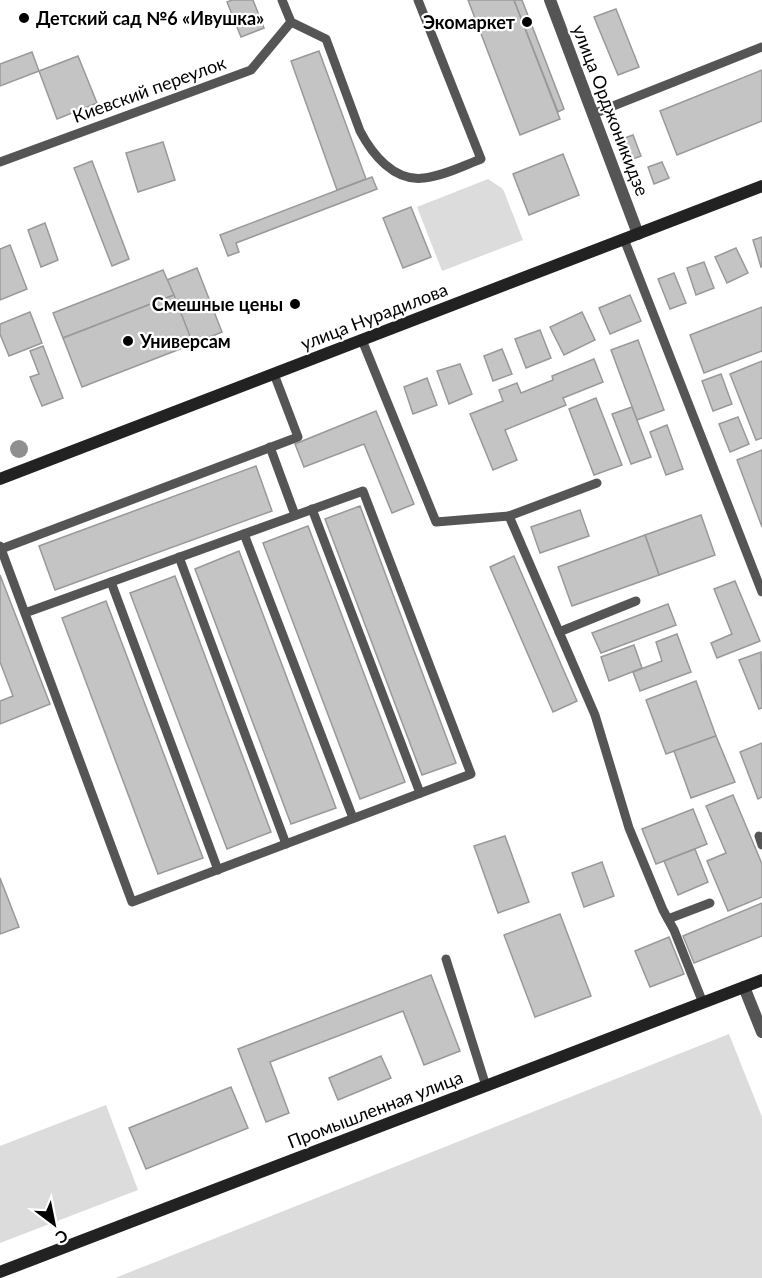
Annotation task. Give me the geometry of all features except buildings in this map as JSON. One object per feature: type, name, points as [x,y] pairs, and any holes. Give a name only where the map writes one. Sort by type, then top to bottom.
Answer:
[{"type":"street","name":"улица Орджоникидзе","points":[[550,0],[638,234]]},
{"type":"street","name":"улица Нурадилова","points":[[0,480],[762,186]]},
{"type":"street","name":"Промышленная улица","points":[[0,1272],[762,980]]},
{"type":"street","points":[[744,987],[762,1032]]},
{"type":"lane","points":[[282,0],[291,22],[326,39],[360,131],[377,158],[391,170],[421,179],[481,159],[418,0]]},
{"type":"lane","name":"Киевский переулок","points":[[0,162],[251,70],[291,22]]},
{"type":"lane","points":[[593,114],[762,47]]},
{"type":"lane","points":[[624,239],[762,592]]},
{"type":"lane","points":[[362,340],[436,522],[510,516],[597,483]]},
{"type":"lane","points":[[25,613],[363,491],[471,774],[132,903],[1,548],[298,437],[274,374]]},
{"type":"lane","points":[[270,447],[295,515]]},
{"type":"lane","points":[[312,509],[420,793]]},
{"type":"lane","points":[[510,516],[595,715],[629,828],[703,1003]]},
{"type":"lane","points":[[244,534],[353,818]]},
{"type":"lane","points":[[179,558],[286,844]]},
{"type":"lane","points":[[111,582],[218,870]]},
{"type":"lane","points":[[559,632],[636,601]]},
{"type":"lane","points":[[668,919],[710,903]]},
{"type":"lane","points":[[446,959],[486,1086]]},
{"type":"shaded area","points":[[488,179],[503,189],[523,240],[442,271],[417,207]]},
{"type":"shaded area","points":[[729,1034],[762,1117],[762,1278],[115,1278]]},
{"type":"shaded area","points":[[106,1105],[138,1190],[0,1243],[0,1146]]},
{"type":"place","name":"Детский сад №6 «Ивушка»","points":[[24,18]]},
{"type":"place","name":"Экомаркет","points":[[527,22]]},
{"type":"place","name":"Смешные цены","points":[[295,304]]},
{"type":"place","name":"Универсам","points":[[128,341]]}]
